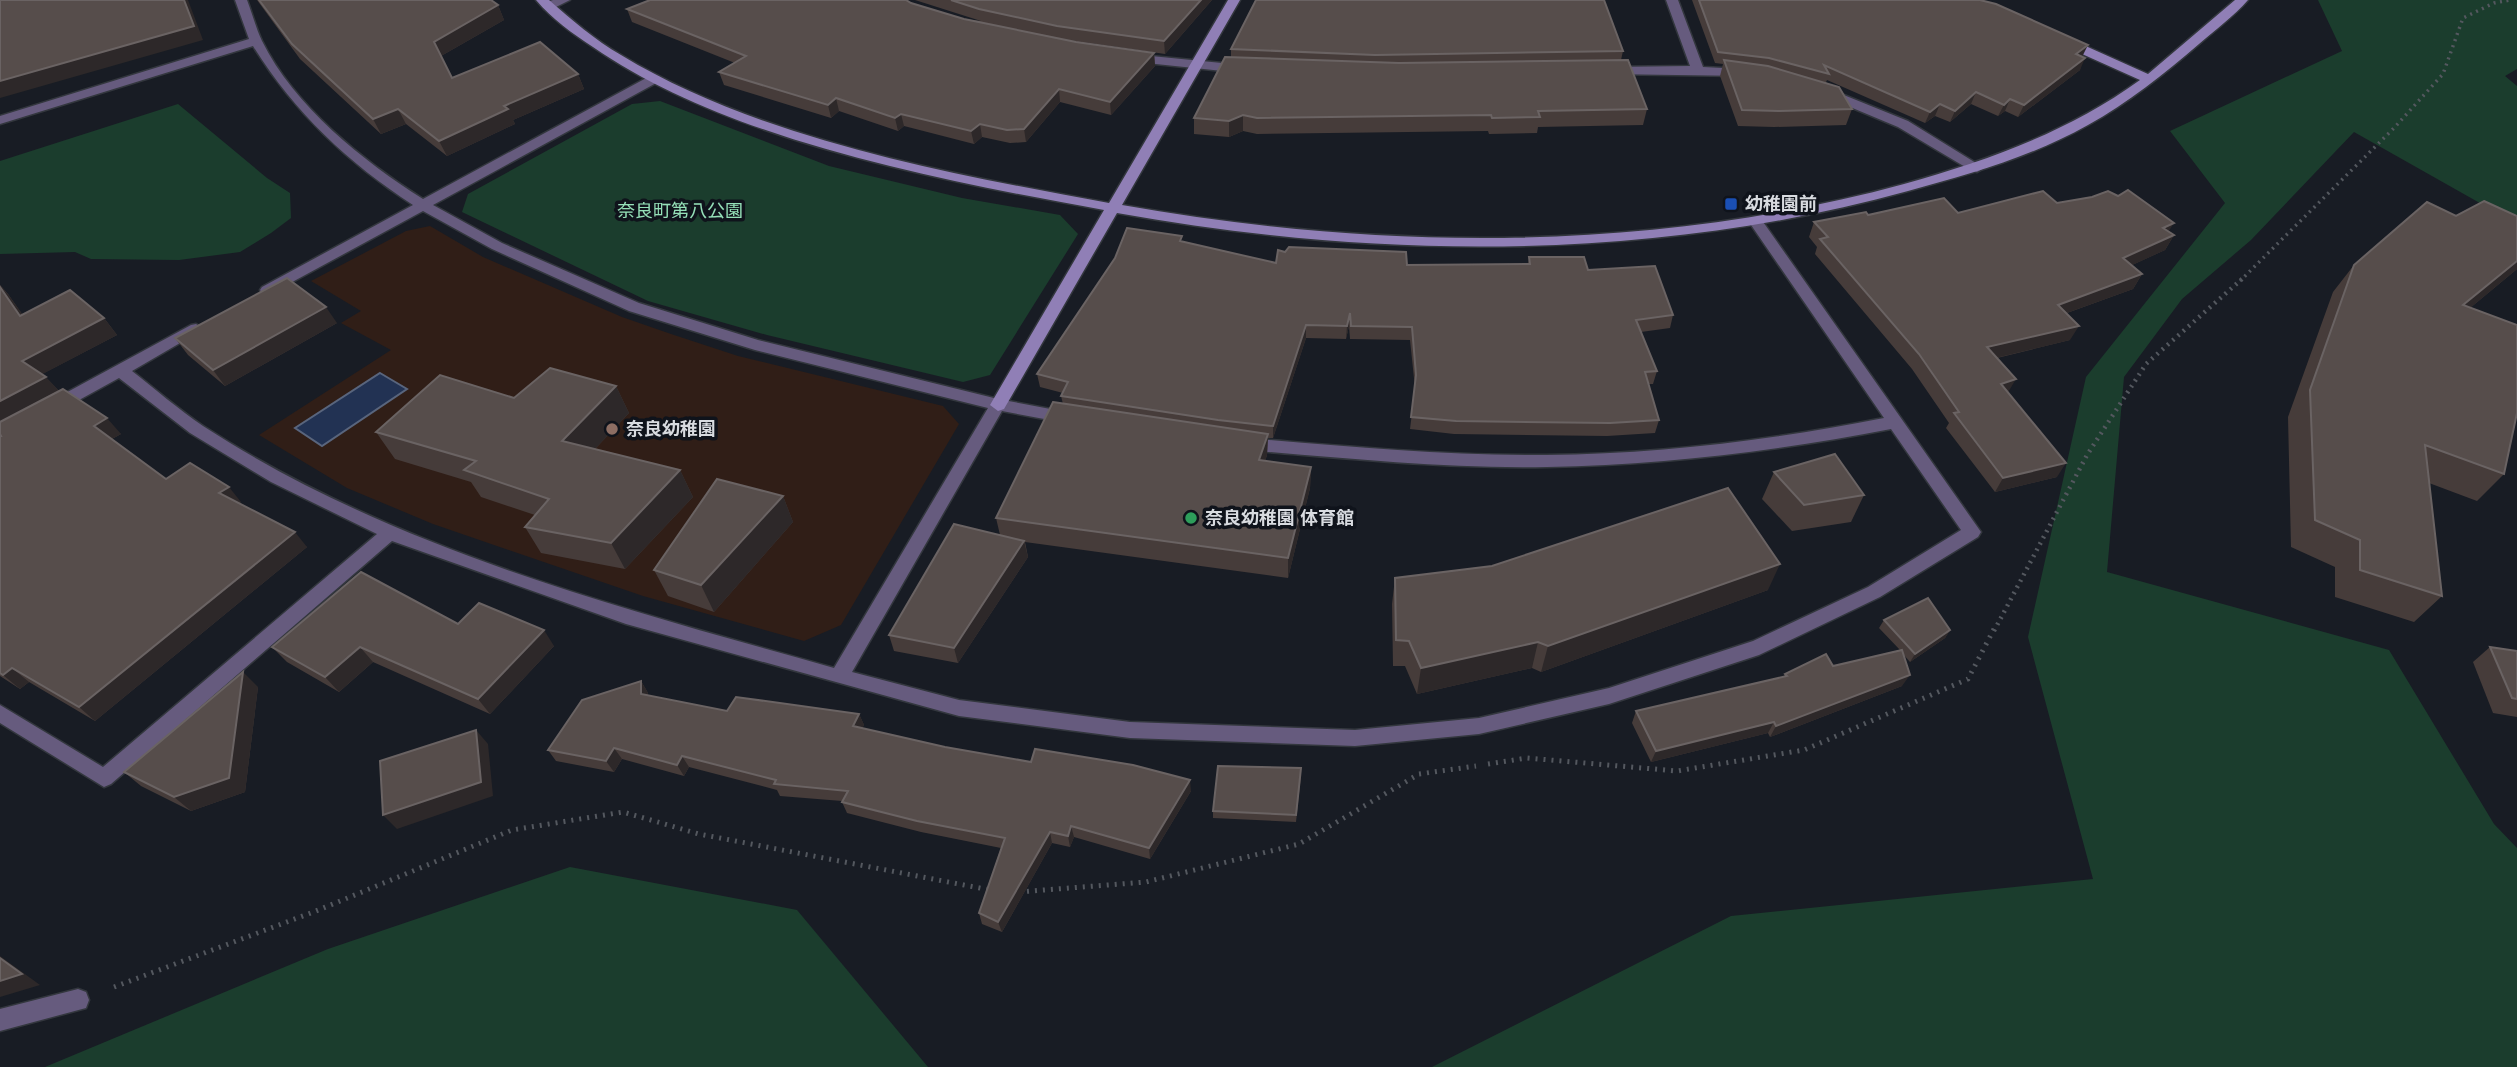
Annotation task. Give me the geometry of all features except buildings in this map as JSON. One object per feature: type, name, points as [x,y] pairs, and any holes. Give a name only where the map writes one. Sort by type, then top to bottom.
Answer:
[{"type":"street","points":[[242,0],[256,41],[281,81],[327,132],[376,175],[497,246],[634,307],[755,345],[998,405],[1093,422]]},
{"type":"street","points":[[545,3],[564,0]]},
{"type":"street","points":[[839,677],[1234,0]]},
{"type":"street","points":[[1672,0],[1698,70]]},
{"type":"street","points":[[545,3],[609,54],[654,79],[750,118],[844,149],[981,184],[1112,208],[1280,233],[1417,243],[1562,241],[1756,222],[1853,204],[1977,168],[2073,127],[2113,105],[2149,79],[2242,0]]},
{"type":"street","points":[[2053,37],[2149,79]]},
{"type":"street","points":[[0,120],[256,41]]},
{"type":"street","points":[[1119,56],[1255,70]]},
{"type":"street","points":[[1593,72],[1698,70],[1750,74]]},
{"type":"street","points":[[253,298],[654,79]]},
{"type":"street","points":[[1812,88],[1903,124],[1977,168]]},
{"type":"street","points":[[120,370],[195,429],[265,471],[389,534],[626,617],[959,708],[1130,730],[1355,738],[1479,726],[1609,696],[1759,646],[1874,592],[1972,532],[1756,222]]},
{"type":"street","points":[[36,416],[205,324]]},
{"type":"street","points":[[1233,443],[1417,458],[1547,461],[1661,455],[1820,438],[1895,422]]},
{"type":"street","points":[[0,713],[104,778],[389,534]]},
{"type":"street","points":[[0,1020],[78,1000]]},
{"type":"path","points":[[1005,894],[1146,882],[1299,845],[1419,774],[1527,758],[1677,771],[1804,750],[1968,679],[2087,455],[2146,364],[2263,261],[2403,119],[2443,74],[2463,18],[2494,3],[2510,0]]},
{"type":"path","points":[[78,1000],[316,911],[512,830],[623,812],[699,834],[992,891]]},
{"type":"shaded area","name":"奈良幼稚園","points":[[430,226],[483,257],[622,317],[738,356],[943,406],[959,424],[841,625],[804,641],[643,596],[433,524],[347,488],[259,435],[391,350],[341,323],[361,311],[311,281],[406,231]]},
{"type":"green space","points":[[2318,0],[2517,0],[2517,69],[2505,76],[2517,86],[2517,224],[2354,132],[2251,240],[2182,299],[2124,377],[2107,572],[2389,650],[2494,824],[2517,848],[2517,1067],[1432,1067],[1731,916],[2093,879],[2028,637],[2086,377],[2225,203],[2170,131],[2342,51]]},
{"type":"green space","name":"奈良町第八公園","points":[[660,101],[829,166],[962,198],[1060,215],[1078,234],[990,375],[963,382],[767,335],[648,301],[462,212],[468,194],[632,104]]},
{"type":"green space","points":[[178,104],[267,178],[290,193],[291,218],[240,252],[179,260],[91,259],[75,252],[0,254],[0,161]]},
{"type":"green space","points":[[570,867],[797,910],[928,1067],[45,1067],[328,949]]},
{"type":"water","points":[[380,373],[407,389],[322,446],[295,428]]},
{"type":"place","name":"幼稚園前","points":[[1731,204]]},
{"type":"place","name":"奈良幼稚園","points":[[612,429]]},
{"type":"place","name":"奈良幼稚園 体育館","points":[[1191,518]]}]
